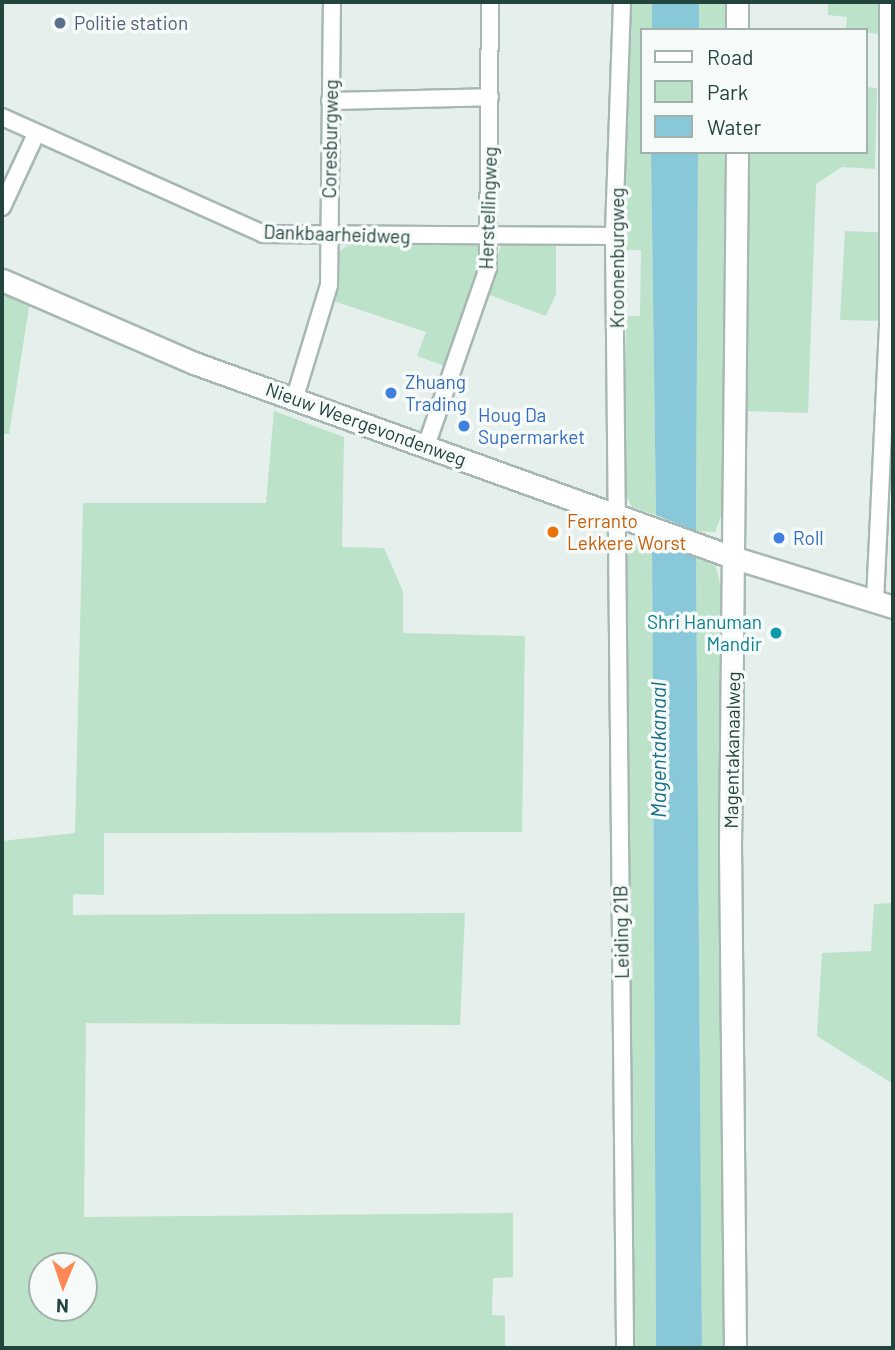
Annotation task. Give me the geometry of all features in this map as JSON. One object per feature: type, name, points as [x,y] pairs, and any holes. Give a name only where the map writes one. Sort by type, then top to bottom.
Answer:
[{"type":"street","name":"Coresburgweg","points":[[295,397],[322,321],[328,238],[332,2]]},
{"type":"street","name":"Herstellingweg","points":[[426,446],[475,321],[491,236],[490,2]]},
{"type":"street","name":"Kroonenburgweg","points":[[619,515],[614,236],[622,2]]},
{"type":"street","points":[[737,2],[737,28]]},
{"type":"street","points":[[884,604],[888,324],[888,2]]},
{"type":"street","points":[[330,101],[490,97]]},
{"type":"street","name":"Dankbaarheidweg","points":[[2,117],[248,230],[328,238],[614,236]]},
{"type":"street","points":[[2,207],[36,134]]},
{"type":"street","name":"Magentakanaalweg","points":[[735,1348],[725,554],[737,154]]},
{"type":"street","name":"Nieuw Weergevondenweg","points":[[2,280],[143,344],[725,554],[884,604]]},
{"type":"street","name":"Leiding 21B","points":[[619,515],[625,1348]]},
{"type":"green space","points":[[627,2],[652,2],[652,28],[640,28],[640,154],[651,154],[656,515],[632,507],[625,494],[626,316],[640,316],[641,250],[623,250]]},
{"type":"green space","points":[[699,2],[728,2],[728,28],[699,28]]},
{"type":"green space","points":[[828,2],[879,2],[879,34],[867,33],[867,28],[846,28],[847,17],[828,15]]},
{"type":"green space","points":[[867,87],[877,88],[875,169],[842,167],[816,184],[808,413],[744,411],[746,154],[867,154]]},
{"type":"green space","points":[[698,154],[727,154],[726,503],[715,532],[696,531]]},
{"type":"green space","points":[[845,231],[893,233],[882,321],[840,320]]},
{"type":"green space","points":[[556,239],[556,294],[546,316],[487,294],[501,244]]},
{"type":"green space","points":[[353,241],[481,245],[484,268],[450,368],[417,356],[426,332],[331,300],[339,252]]},
{"type":"green space","points":[[2,288],[30,301],[9,434],[2,434]]},
{"type":"green space","points":[[274,411],[344,437],[342,547],[384,548],[403,591],[403,633],[525,636],[522,832],[104,833],[104,895],[73,894],[73,915],[465,913],[460,1025],[86,1023],[84,1217],[513,1213],[513,1277],[493,1278],[492,1315],[505,1316],[505,1348],[2,1348],[2,841],[75,833],[83,503],[266,503]]},
{"type":"green space","points":[[636,532],[652,539],[656,1348],[632,1348],[626,558]]},
{"type":"green space","points":[[696,555],[715,562],[724,601],[726,1348],[702,1348]]},
{"type":"green space","points":[[893,903],[893,1084],[817,1036],[822,953],[871,951],[874,904]]},
{"type":"water","points":[[652,2],[699,2],[699,28],[652,28]]},
{"type":"water","points":[[651,154],[698,154],[696,531],[656,515]]},
{"type":"water","name":"Magentakanaal","points":[[652,539],[696,555],[702,1348],[656,1348]]},
{"type":"place","name":"Politie station","points":[[60,23]]},
{"type":"place","name":"Zhuang Trading","points":[[391,393]]},
{"type":"place","name":"Houg Da Supermarket","points":[[464,426]]},
{"type":"place","name":"Ferranto Lekkere Worst","points":[[553,532]]},
{"type":"place","name":"Roll","points":[[779,538]]},
{"type":"place","name":"Shri Hanuman Mandir","points":[[776,633]]}]
